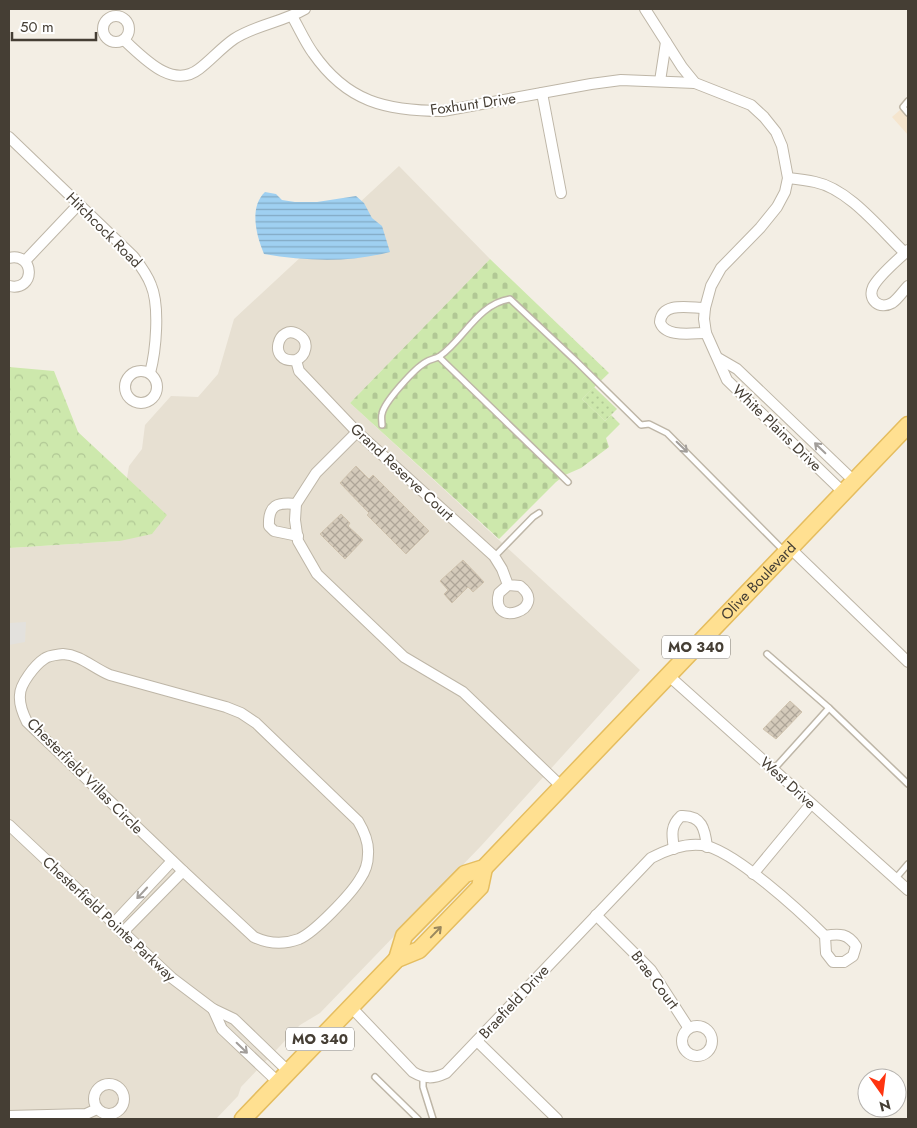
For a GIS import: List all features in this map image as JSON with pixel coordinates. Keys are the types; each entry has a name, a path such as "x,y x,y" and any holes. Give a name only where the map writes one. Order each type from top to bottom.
{"main road":[{"name":"Olive Boulevard","path":"244,1119 397,959 419,950 480,887 484,868 850,488 908,425"}],"street":[{"path":"124,40 166,73 179,76 192,74 235,38 292,16 304,9"},
{"name":"White Plains Drive","path":"645,9 682,67 695,82 750,105 764,117 776,132 782,146 788,178 785,192 777,207 760,228 721,268 711,286 705,308 706,333 727,380 850,488"},
{"name":"Foxhunt Drive","path":"292,16 312,52 338,82 354,95 374,103 400,109 443,111 621,80 695,82"},
{"path":"660,80 666,42"},
{"path":"542,93 561,193"},
{"name":"Hitchcock Road","path":"9,137 132,256 145,271 152,286 156,303 154,358 150,373"},
{"path":"788,178 816,182 839,192 906,252 876,283 872,295 877,304 887,305 894,301 908,286"},
{"path":"25,261 79,204"},
{"path":"9,258 16,257 25,261 29,270 27,280 19,286 9,286"},
{"path":"705,308 668,308 662,312 660,322 664,329 669,332 706,333"},
{"name":"White Plains Drive","path":"718,358 738,369 850,488"},
{"name":"Grand Reserve Court","path":"296,360 299,371 357,432 494,556 508,585"},
{"path":"357,432 316,473 296,504 295,520 298,541 317,574 404,657 463,692 562,787"},
{"path":"296,504 284,503 275,506 270,511 268,518 269,526 274,531 298,536"},
{"path":"788,551 908,662"},
{"name":"Chesterfield Villas Circle","path":"73,654 110,676 226,707 246,716 256,723 358,821 365,833 368,849 366,868 360,880 310,933 298,939 276,944 254,937 182,872 27,722 22,710 20,694 22,686 45,658 73,654"},
{"name":"West Drive","path":"669,676 908,890"},
{"path":"753,874 812,804"},
{"path":"674,849 672,831 674,822 681,816 690,816 700,822 705,832 707,847"},
{"name":"Chesterfield Pointe Parkway","path":"9,825 172,978 213,1009 234,1020 284,1078"},
{"name":"Braefield Drive","path":"423,1078 436,1077 446,1073 651,858 664,851 690,846 707,847 717,850 781,895 826,936"},
{"path":"113,924 172,861"},
{"path":"122,933 182,872"},
{"name":"Brae Court","path":"596,915 651,970 688,1027"},
{"path":"351,1007 413,1072 423,1078"},
{"name":"Chesterfield Pointe Parkway","path":"213,1009 222,1029 284,1078"},
{"path":"477,1041 557,1119"},
{"path":"9,1116 86,1114 97,1109"}],"lane":[{"path":"908,101 903,107 908,113"},
{"path":"382,425 382,413 390,398 426,362 439,357 483,312 494,304 510,299 641,425 649,424 667,433 788,551"},
{"path":"439,357 568,482"},
{"path":"494,556 539,513"},
{"path":"767,654 829,708 908,784"},
{"path":"773,770 829,708"},
{"path":"896,878 908,864"},
{"path":"376,1077 418,1119"},
{"path":"423,1078 423,1088 433,1119"}],"shaded area":[{"path":"908,103 908,135 892,117"},
{"path":"399,166 490,259 350,403 640,670 481,846 320,1013 300,1025 241,1087 238,1096 216,1119 9,1119 9,548 120,541 166,515 127,478 129,466 142,449 145,425 171,396 198,397 218,374 234,319"},
{"path":"26,622 25,642 9,645 9,623"}],"green space":[{"path":"490,259 609,373 582,399 605,421 611,415 620,424 606,438 609,447 581,468 565,475 556,482 499,539 350,403"},
{"path":"9,367 54,371 78,432 167,515 152,534 120,541 9,548"},
{"path":"594,387 617,409 605,421 582,399"}],"water":[{"path":"265,192 276,194 282,200 295,202 317,202 356,196 364,203 372,218 382,226 390,252 374,256 327,260 264,254 257,230 256,213 260,198"}],"building":[{"path":"356,466 369,479 373,475 429,531 406,554 367,515 369,513 340,483"},
{"path":"341,514 350,523 348,526 363,540 345,559 320,534"},
{"path":"463,560 484,582 473,592 468,587 452,603 444,594 448,590 440,581"},
{"path":"790,701 802,712 776,739 763,729"}]}
